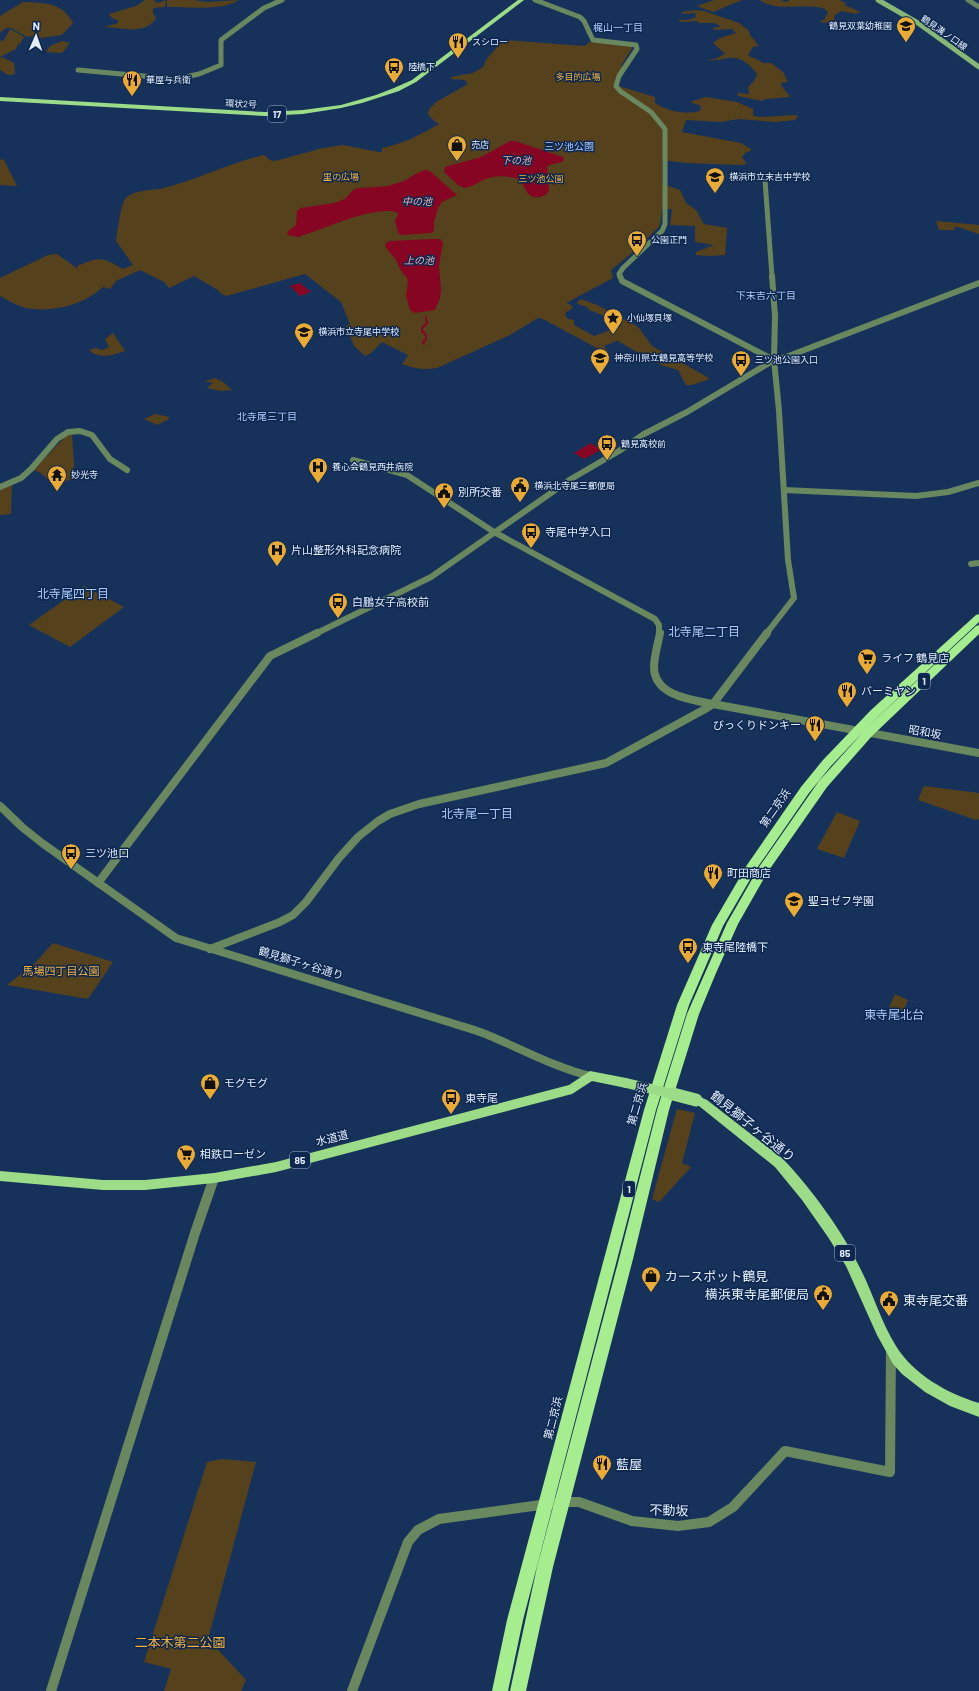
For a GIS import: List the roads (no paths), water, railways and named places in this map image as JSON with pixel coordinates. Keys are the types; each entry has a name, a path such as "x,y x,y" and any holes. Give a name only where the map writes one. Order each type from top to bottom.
{"highway":[{"name":"第二京浜","path":"500,1691 515,1620 650,1110 683,1004 718,925 751,868 804,790 979,617"},
{"name":"第二京浜","path":"518,1691 536,1606 626,1259 659,1124 676,1066 696,1007 710,973 733,923 763,870 807,805 838,766 862,732 913,692 979,628"}],"main road":[{"name":"環状2号","path":"0,95 247,111 291,111 333,106 377,94 411,78 514,0"},
{"name":"環状2号","path":"0,99 265,114 304,112 338,107 376,97 414,81 521,0"},
{"name":"鶴見溝ノ口線","path":"878,0 918,24 979,67"},
{"name":"鶴見獅子ヶ谷通り","path":"590,1076 626,1083 703,1103 773,1158 787,1171 843,1250 856,1272 897,1360 923,1382 961,1405 979,1410"},
{"name":"水道道","path":"0,1176 103,1185 145,1185 214,1178 276,1167 572,1089 590,1076"}],"street":[{"path":"78,70 176,79 199,74 220,65 222,60 221,40 264,8 282,0"},
{"path":"535,0 580,17 584,21 593,40 636,45 637,49 619,76 616,86 620,91 655,115 661,121 665,129 665,224 662,231 623,268 619,274 622,281 774,360"},
{"path":"968,0 979,7"},
{"path":"210,949 277,923 295,913 306,903 354,840 367,828 383,817 401,809 419,804 606,764 713,704 794,598 788,560 779,411 774,360 774,316 765,180"},
{"path":"98,883 270,656 431,577 571,479 619,451 644,434 687,412 774,360 786,358 979,283"},
{"path":"0,486 21,478 31,469 57,439 68,432 80,431 92,434 110,459 127,470"},
{"name":"昭和坂","path":"353,460 407,476 494,532 655,619 660,629 654,671 657,680 673,694 713,704 979,753"},
{"path":"784,490 916,496 948,492 979,483"},
{"path":"971,564 979,563"},
{"name":"鶴見獅子ヶ谷通り","path":"0,806 42,843 176,938 454,1024 490,1036 570,1071 590,1076"},
{"path":"51,1691 214,1178"},
{"name":"不動坂","path":"562,1502 579,1502 632,1521 678,1526 692,1525 709,1522 733,1507 785,1451 890,1472 891,1349"},
{"path":"352,1691 408,1542 418,1530 439,1519 562,1502"}],"water":[{"name":"下の池","path":"510,141 515,141 563,157 564,160 562,162 549,165 547,167 549,190 546,195 535,197 529,195 520,180 507,176 487,178 465,188 458,185 444,172 445,167 481,157"},
{"name":"中の池","path":"421,171 430,171 457,195 442,202 438,208 434,222 434,231 431,233 402,235 398,233 395,221 398,214 397,212 386,211 361,215 298,237 288,235 287,232 296,225 297,211 301,208 334,203 345,199 353,190 359,188 388,186 404,181"},
{"name":"上の池","path":"440,239 443,243 439,265 441,290 440,298 435,310 415,313 410,310 406,296 408,282 407,278 385,246 386,243 390,241"},
{"path":"300,283 311,292 300,296 290,286"},
{"path":"591,443 601,450 584,459 574,453"}],"waterway":[{"path":"424,344 423,342 426,339 426,335 422,331 422,328 427,323 426,317"}],"place":[{"name":"鶴見双葉幼稚園","path":"906,43"},
{"name":"スシロー","path":"458,59"},
{"name":"陸橋下","path":"394,84"},
{"name":"華屋与兵衛","path":"132,97"},
{"name":"売店","path":"457,162"},
{"name":"横浜市立末吉中学校","path":"715,194"},
{"name":"公園正門","path":"637,257"},
{"name":"小仙塚貝塚","path":"613,335"},
{"name":"横浜市立寺尾中学校","path":"304,349"},
{"name":"神奈川県立鶴見高等学校","path":"600,375"},
{"name":"三ツ池公園入口","path":"741,377"},
{"name":"鶴見高校前","path":"607,461"},
{"name":"養心会鶴見西井病院","path":"318,484"},
{"name":"妙光寺","path":"57,492"},
{"name":"横浜北寺尾三郵便局","path":"520,503"},
{"name":"別所交番","path":"444,509"},
{"name":"寺尾中学入口","path":"531,549"},
{"name":"片山整形外科記念病院","path":"277,567"},
{"name":"白鵬女子高校前","path":"338,619"},
{"name":"ライフ 鶴見店","path":"867,675"},
{"name":"バーミヤン","path":"847,708"},
{"name":"びっくりドンキー","path":"815,742"},
{"name":"三ツ池口","path":"71,870"},
{"name":"町田商店","path":"713,890"},
{"name":"聖ヨゼフ学園","path":"794,918"},
{"name":"東寺尾陸橋下","path":"688,964"},
{"name":"モグモグ","path":"210,1100"},
{"name":"東寺尾","path":"451,1115"},
{"name":"相鉄ローゼン","path":"186,1171"},
{"name":"カースポット鶴見","path":"651,1293"},
{"name":"横浜東寺尾郵便局","path":"823,1311"},
{"name":"東寺尾交番","path":"889,1317"},
{"name":"藍屋","path":"602,1481"}],"district":[{"name":"梶山一丁目","path":"618,27"},
{"name":"三ツ池公園","path":"569,146"},
{"name":"下末吉六丁目","path":"766,295"},
{"name":"北寺尾三丁目","path":"267,416"},
{"name":"北寺尾四丁目","path":"73,594"},
{"name":"北寺尾二丁目","path":"704,632"},
{"name":"北寺尾一丁目","path":"477,814"},
{"name":"東寺尾北台","path":"894,1015"}],"park label":[{"name":"多目的広場","path":"578,77"},
{"name":"里の広場","path":"341,177"},
{"name":"馬場四丁目公園","path":"61,971"},
{"name":"二本木第二公園","path":"180,1642"}]}
